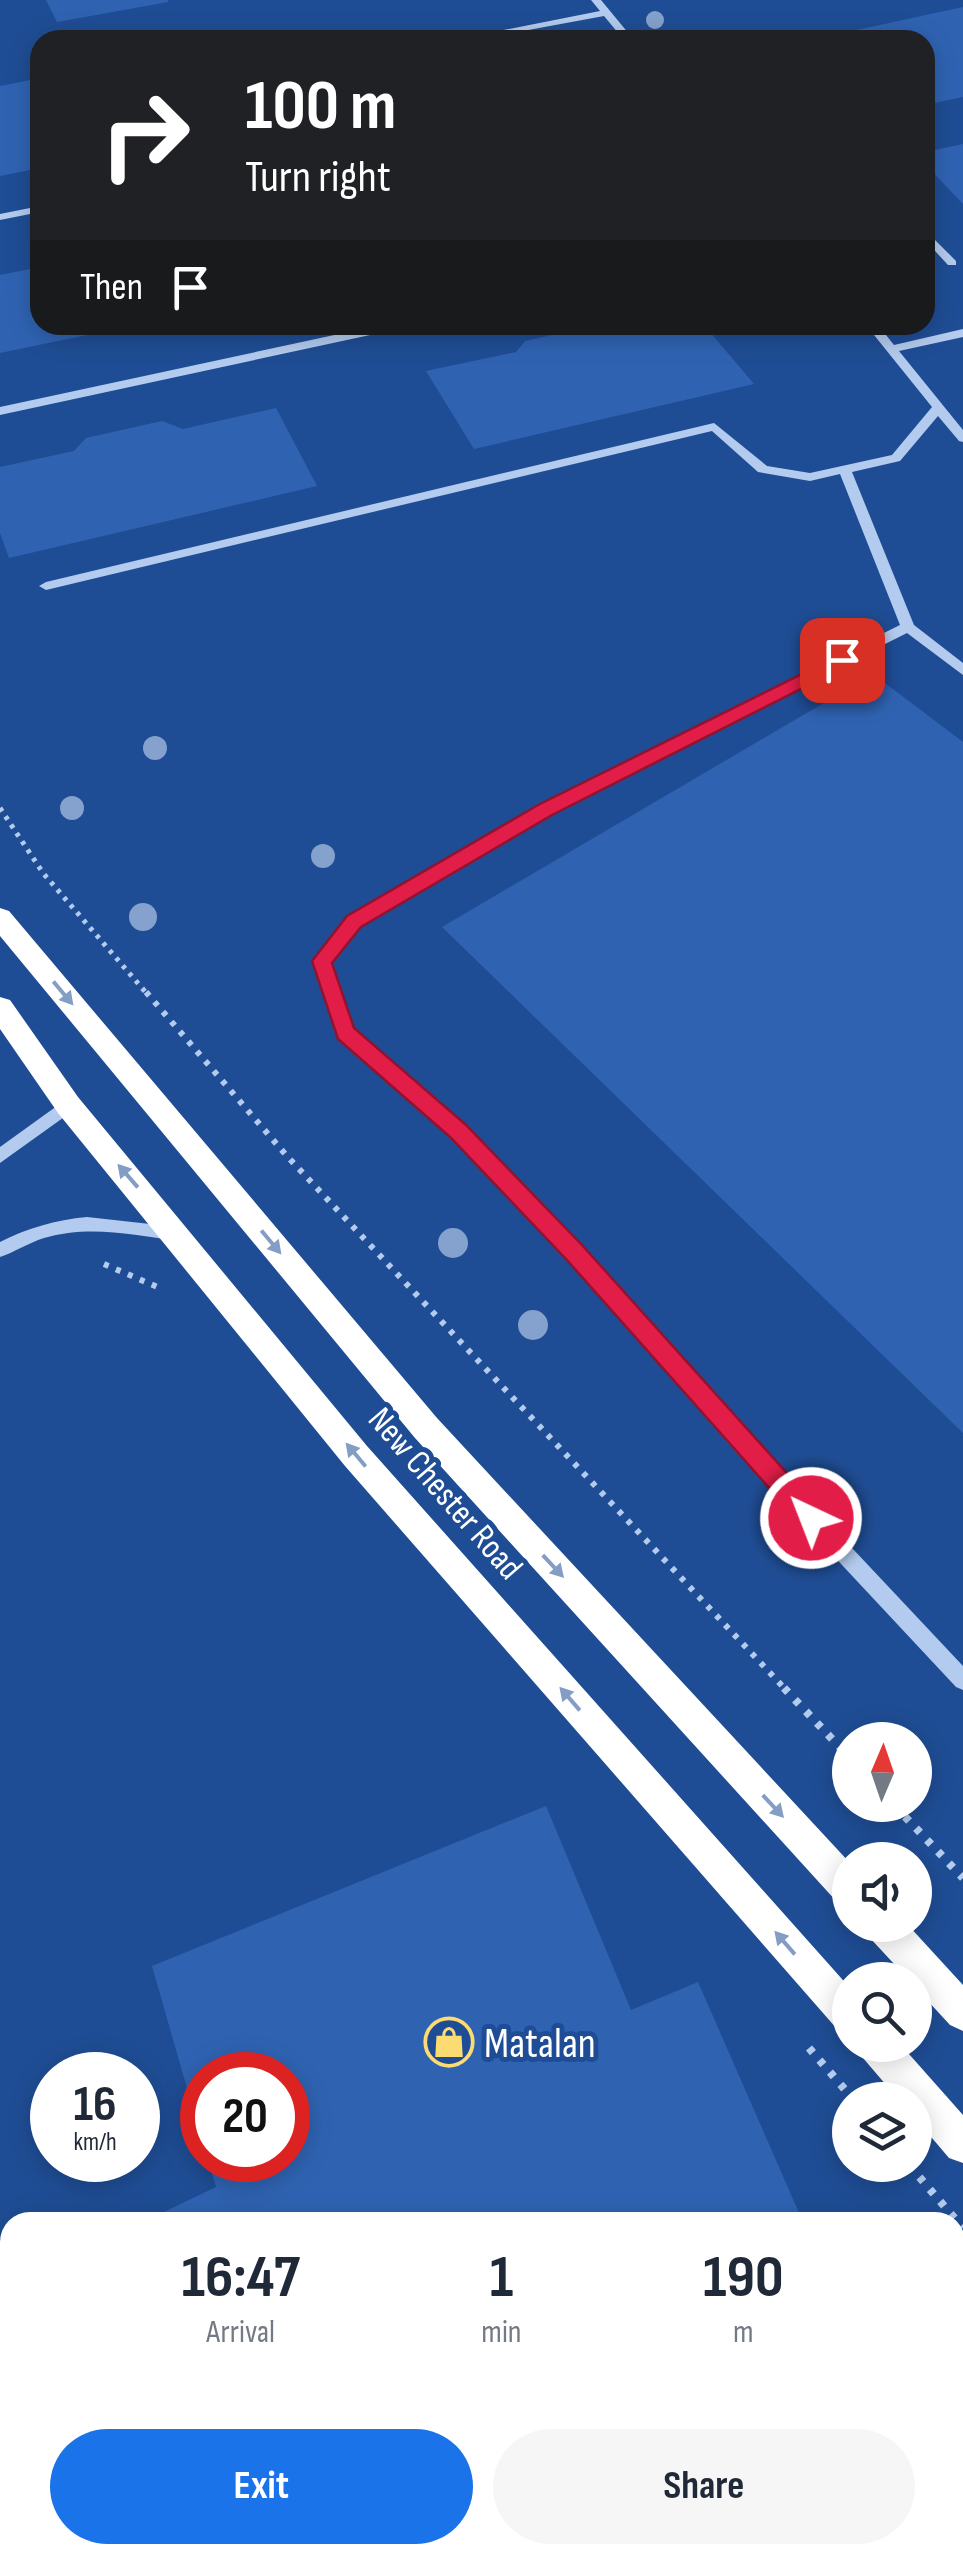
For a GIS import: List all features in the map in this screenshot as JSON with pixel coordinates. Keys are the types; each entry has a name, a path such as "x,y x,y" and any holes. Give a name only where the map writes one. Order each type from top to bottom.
{"highway":[{"name":"New Chester Road","path":"0,918 426,1428 832,1869"},
{"name":"New Chester Road","path":"0,1008 68,1106 178,1234 356,1456 832,1996"},
{"path":"899,1942 963,2012"},
{"path":"891,2062 963,2144"}],"street":[{"path":"596,0 620,30"},
{"path":"513,30 606,13"},
{"path":"0,217 30,211"},
{"path":"935,244 952,263"},
{"path":"892,350 963,333"},
{"path":"0,411 352,335"},
{"path":"880,335 963,438"},
{"path":"46,586 714,428 763,469 810,476 896,458 938,408"},
{"path":"844,469 908,628 963,670"},
{"path":"908,628 577,792 354,922 322,961 346,1033 434,1106 574,1252 736,1437 963,1680"},
{"path":"0,1156 68,1106"},
{"path":"0,1250 32,1232 89,1221 178,1234"}],"path":[{"path":"0,808 43,873 286,1155 832,1739"},
{"path":"910,1822 963,1878"},
{"path":"924,2182 949,2212"}],"building":[{"path":"46,0 168,0 168,2 57,22"},
{"path":"963,7 963,97 935,103 935,30 856,30"},
{"path":"30,80 30,170 0,176 0,86"},
{"path":"963,144 963,204 935,175 935,150"},
{"path":"30,269 30,335 87,335 0,353 0,275"},
{"path":"552,335 712,335 754,384 474,449 426,371 516,352 525,341"},
{"path":"276,408 317,486 9,558 0,533 0,467 74,451 86,438 162,421 183,429"},
{"path":"873,674 963,742 963,1433 442,927"},
{"name":"Matalan","path":"546,1806 631,2010 698,1982 799,2212 164,2212 216,2187 215,2182 310,2182 310,2052 180,2052 180,2064 152,1966"}],"place":[{"name":"Matalan","path":"449,2042"}],"route":[{"path":"811,1518 574,1252 458,1130 346,1033 322,961 354,922 545,810 842,660"}]}
